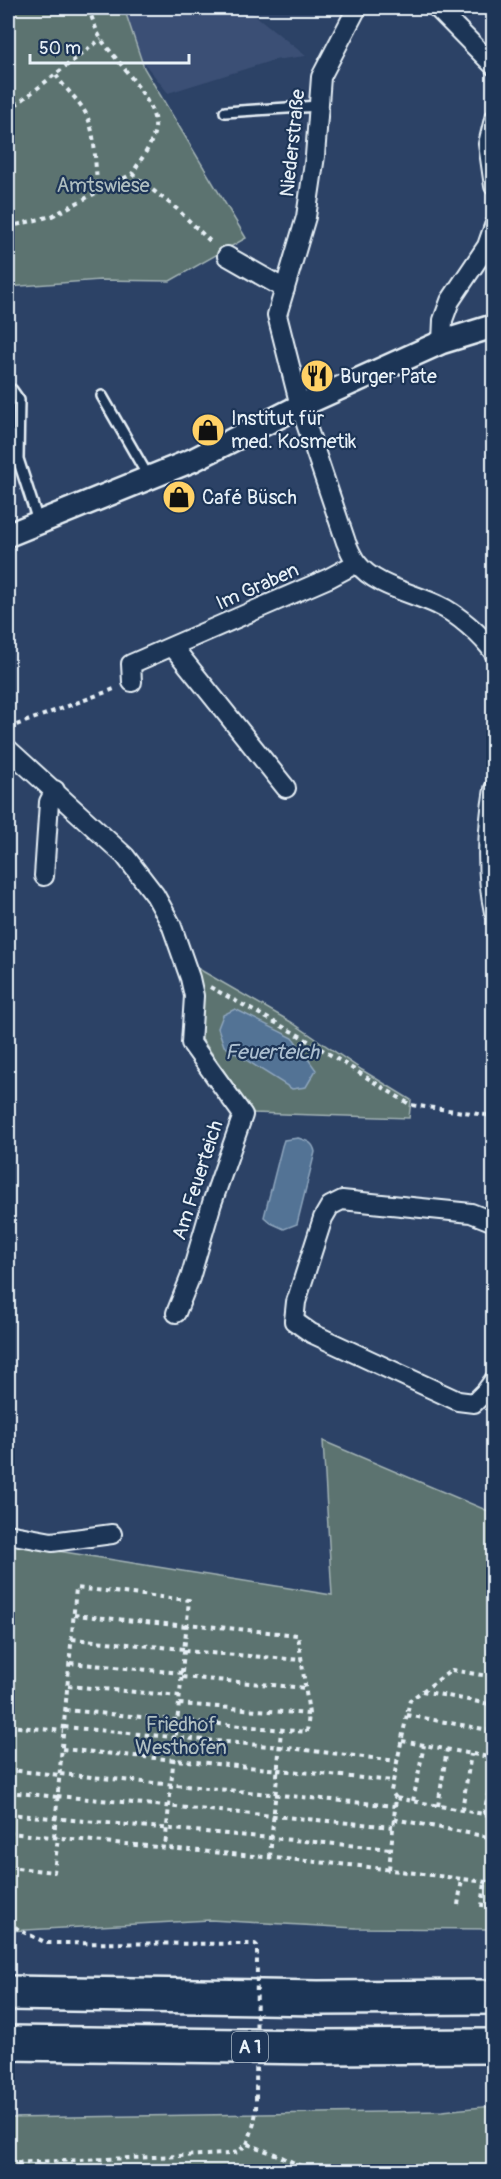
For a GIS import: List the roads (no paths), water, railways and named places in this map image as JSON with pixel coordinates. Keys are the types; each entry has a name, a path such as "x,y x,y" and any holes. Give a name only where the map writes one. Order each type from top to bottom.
{"highway":[{"path":"8,1993 283,1998 494,1997"},
{"name":"A 1","path":"8,2043 188,2047 494,2046"}],"street":[{"name":"Niederstraße","path":"357,8 321,77 315,156 306,217 277,315 300,406 346,542 357,563"},
{"path":"437,8 494,66"},
{"path":"494,119 488,144 494,186"},
{"path":"442,342 443,320 450,301 487,246 494,226"},
{"path":"227,256 285,289"},
{"path":"8,535 193,460 300,406 442,342 494,326"},
{"path":"357,563 370,575 441,606 475,631 493,650"},
{"name":"Im Graben","path":"132,682 131,664 329,578 357,563"},
{"path":"174,647 286,788"},
{"name":"Am Feuerteich","path":"8,749 125,856 155,895 171,924 190,978 194,996 191,1043 243,1115 212,1203 190,1278 176,1313"},
{"path":"494,789 487,850 494,912"},
{"path":"44,876 49,802 55,790"},
{"path":"494,1222 471,1213 342,1200 330,1206 323,1218 296,1302 294,1321 311,1333 458,1401 474,1402 494,1380"},
{"path":"8,1534 52,1542 112,1534"}],"lane":[{"path":"225,112 319,106"},
{"path":"8,390 12,390 19,399 18,459 39,524"},
{"path":"102,396 149,478"}],"water":[{"name":"Feuerteich","path":"235,1009 293,1038 316,1070 306,1087 292,1089 224,1046 218,1028 223,1015"},
{"path":"298,1138 311,1144 315,1152 297,1224 284,1229 264,1217 284,1140"}],"place":[{"name":"Burger Pate","path":"317,376"},
{"name":"Institut für med. Kosmetik","path":"208,430"},
{"name":"Café Büsch","path":"179,497"}],"park label":[{"name":"Amtswiese","path":"103,185"},
{"name":"Friedhof Westhofen","path":"181,1736"}]}
